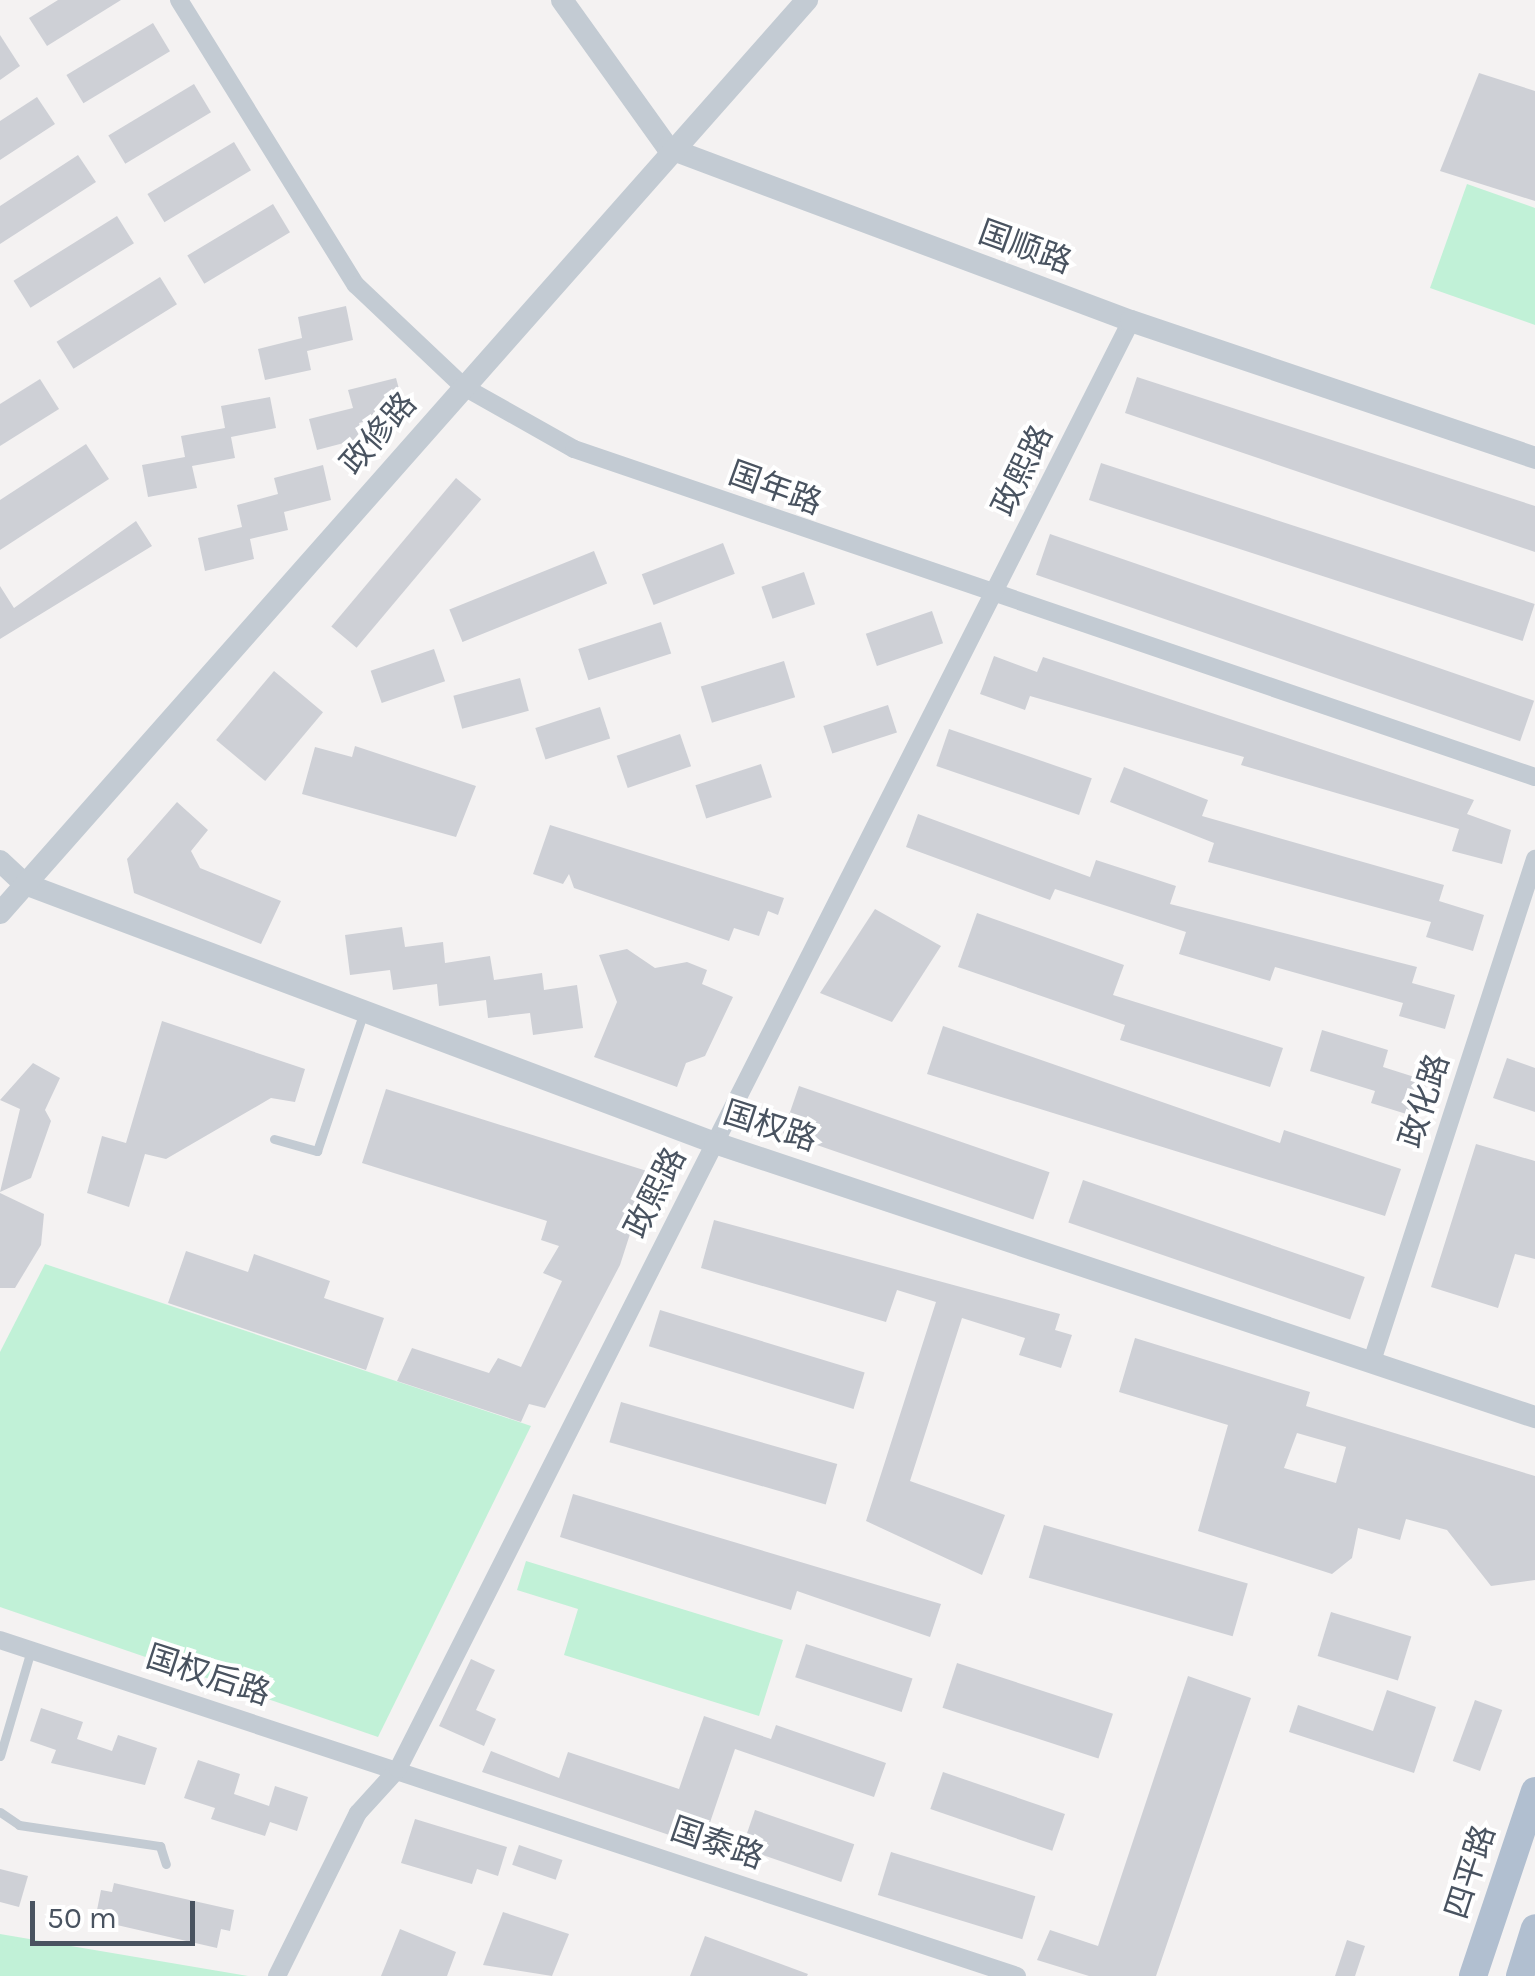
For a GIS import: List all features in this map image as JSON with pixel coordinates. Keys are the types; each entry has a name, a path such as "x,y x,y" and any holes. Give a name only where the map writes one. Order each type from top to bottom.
{"main road":[{"name":"四平路","path":"1473,1976 1535,1790"},
{"path":"1520,1976 1535,1928"}],"street":[{"name":"国年路","path":"179,0 356,285 464,387 574,449 994,599 1535,777"},
{"path":"562,0 668,148"},
{"name":"政修路","path":"0,913 464,387 668,148 807,0"},
{"name":"国顺路","path":"668,148 1130,321 1535,458"},
{"name":"政熙路","path":"277,1976 358,1814 398,1769 994,599 1130,321"},
{"name":"政化路","path":"1372,1360 1535,859"},
{"name":"国权路","path":"0,861 24,884 715,1144 1535,1417"},
{"name":"国权后路","path":"0,1640 398,1769"},
{"name":"国泰路","path":"398,1769 1017,1976"}],"lane":[{"path":"274,1139 317,1151 364,1011"},
{"path":"0,1756 31,1650"},
{"path":"0,1812 19,1825 160,1846 166,1864"}],"green space":[{"path":"1467,184 1535,208 1535,325 1430,288"},
{"path":"45,1264 531,1426 378,1737 0,1607 0,1352"},
{"path":"526,1561 783,1640 759,1716 564,1655 578,1609 517,1590"},
{"path":"0,1934 248,1976 0,1976"}],"building":[{"path":"58,0 121,0 47,46 29,18"},
{"path":"153,23 170,51 83,103 66,75"},
{"path":"0,35 20,66 0,80"},
{"path":"1479,73 1535,91 1535,201 1440,171"},
{"path":"194,84 211,112 125,164 108,136"},
{"path":"37,97 55,124 0,160 0,121"},
{"path":"234,142 251,170 164,222 147,194"},
{"path":"78,155 96,182 0,244 0,206"},
{"path":"273,204 290,232 204,284 187,256"},
{"path":"117,216 134,243 30,308 14,281"},
{"path":"160,277 177,304 73,369 57,342"},
{"path":"346,306 353,340 307,351 311,370 265,380 258,349 302,338 298,317"},
{"path":"1137,377 1535,506 1535,552 1125,413"},
{"path":"396,378 405,411 359,423 363,438 317,450 309,419 353,408 348,390"},
{"path":"40,379 59,409 0,446 0,404"},
{"path":"270,397 276,428 231,437 235,458 192,466 197,488 148,497 142,465 185,457 181,436 225,428 221,406"},
{"path":"86,444 109,479 0,550 0,500"},
{"path":"1101,463 1535,604 1523,641 1089,500"},
{"path":"323,465 331,500 284,512 288,530 250,539 254,559 205,571 198,538 242,527 237,505 278,494 274,478"},
{"path":"456,478 481,499 357,648 331,627"},
{"path":"136,521 152,546 0,639 0,586 14,608"},
{"path":"1050,534 1534,701 1520,741 1036,575"},
{"path":"723,543 735,574 654,605 642,574"},
{"path":"594,551 607,583 462,642 449,609"},
{"path":"804,572 815,604 773,619 761,587"},
{"path":"932,611 943,643 877,666 866,634"},
{"path":"661,622 671,653 588,680 578,649"},
{"path":"434,649 445,681 382,703 371,671"},
{"path":"994,656 1037,672 1043,657 1474,800 1467,814 1511,830 1502,864 1452,851 1459,829 1241,765 1244,757 1030,696 1025,710 980,694"},
{"path":"784,661 795,697 712,723 701,686"},
{"path":"274,671 323,712 265,781 216,740"},
{"path":"520,678 529,711 462,729 453,696"},
{"path":"888,705 897,733 832,754 823,726"},
{"path":"600,707 610,738 546,759 535,728"},
{"path":"949,729 1092,778 1079,815 936,766"},
{"path":"680,734 691,766 628,788 617,756"},
{"path":"355,746 476,786 456,837 302,794 315,747 352,757"},
{"path":"761,764 772,797 706,819 695,785"},
{"path":"1124,767 1208,800 1202,816 1444,885 1439,901 1484,915 1473,951 1426,937 1431,922 1208,862 1214,843 1110,802"},
{"path":"177,802 208,830 191,851 200,868 281,901 261,944 134,893 127,859"},
{"path":"918,814 1090,877 1096,860 1176,886 1170,904 1417,967 1412,983 1455,995 1445,1029 1399,1016 1403,1003 1275,967 1270,981 1179,954 1186,932 1055,889 1050,900 906,847"},
{"path":"550,825 784,898 778,915 768,911 759,936 734,928 729,941 574,888 569,874 563,884 533,874"},
{"path":"875,909 941,946 892,1022 820,993"},
{"path":"977,913 1124,965 1113,995 1283,1048 1270,1087 1120,1040 1125,1025 958,967"},
{"path":"402,927 405,947 443,942 445,963 490,956 494,980 542,973 544,990 577,985 583,1028 533,1035 530,1013 488,1018 486,1000 439,1006 437,984 393,990 390,970 350,975 345,935"},
{"path":"627,949 655,968 687,962 707,970 702,984 733,997 705,1056 686,1063 677,1087 594,1057 617,1002 599,955"},
{"path":"162,1021 305,1069 295,1102 271,1098 166,1159 145,1154 129,1207 87,1193 102,1136 126,1143"},
{"path":"943,1026 1280,1143 1284,1130 1401,1169 1385,1216 927,1074"},
{"path":"1322,1030 1388,1050 1383,1067 1427,1081 1416,1117 1371,1103 1375,1091 1310,1071"},
{"path":"1507,1058 1535,1068 1535,1112 1493,1098"},
{"path":"33,1063 60,1078 45,1110 51,1121 31,1178 0,1192 20,1109 0,1100"},
{"path":"799,1086 1050,1172 1033,1220 783,1133"},
{"path":"386,1089 650,1172 620,1265 545,1408 529,1404 521,1422 397,1381 412,1348 489,1373 498,1358 521,1367 562,1281 543,1273 559,1246 541,1240 547,1221 362,1163"},
{"path":"1476,1144 1535,1161 1535,1259 1515,1254 1498,1308 1431,1287"},
{"path":"1083,1180 1365,1277 1350,1320 1068,1223"},
{"path":"0,1193 44,1214 41,1245 15,1288 0,1288"},
{"path":"714,1220 1060,1314 1055,1330 1072,1335 1061,1368 1019,1355 1025,1338 962,1318 910,1481 1005,1515 982,1575 866,1521 936,1302 897,1290 886,1322 701,1268"},
{"path":"186,1251 248,1272 254,1254 330,1281 324,1298 384,1318 366,1370 168,1303"},
{"path":"660,1310 865,1373 854,1409 649,1346"},
{"path":"1135,1338 1310,1392 1306,1406 1535,1476 1535,1580 1491,1586 1447,1530 1406,1519 1400,1540 1358,1528 1352,1558 1332,1574 1198,1531 1228,1425 1119,1392","holes":["1297,1433 1346,1447 1336,1483 1284,1468"]},
{"path":"621,1402 837,1464 826,1504 609,1442"},
{"path":"573,1494 941,1604 930,1637 797,1591 791,1610 560,1537"},
{"path":"1044,1525 1248,1583 1233,1636 1029,1578"},
{"path":"1331,1612 1411,1637 1398,1681 1318,1656"},
{"path":"806,1644 913,1679 902,1712 795,1677"},
{"path":"471,1659 495,1670 476,1710 496,1719 484,1746 439,1726"},
{"path":"957,1663 1113,1714 1098,1758 942,1708"},
{"path":"1188,1676 1251,1698 1156,1976 1089,1976 1037,1960 1050,1930 1098,1946"},
{"path":"1387,1690 1436,1707 1414,1773 1289,1732 1298,1705 1373,1731"},
{"path":"1475,1700 1502,1710 1480,1771 1453,1761"},
{"path":"41,1708 83,1722 77,1739 112,1751 118,1735 157,1748 145,1785 51,1763 56,1750 30,1741"},
{"path":"704,1716 771,1739 776,1725 886,1763 874,1797 735,1749 702,1846 482,1772 491,1751 559,1778 568,1752 679,1789"},
{"path":"198,1760 240,1774 234,1794 269,1806 275,1786 308,1797 297,1831 270,1822 265,1836 211,1819 215,1808 184,1798"},
{"path":"943,1772 1065,1814 1052,1851 930,1809"},
{"path":"755,1810 854,1844 841,1882 742,1848"},
{"path":"415,1819 507,1847 498,1876 477,1869 472,1884 401,1863"},
{"path":"519,1845 562,1860 556,1880 512,1865"},
{"path":"891,1852 1035,1896 1022,1939 878,1895"},
{"path":"0,1869 28,1876 19,1907 0,1902"},
{"path":"114,1883 234,1910 230,1931 221,1929 217,1948 95,1920 101,1890 112,1892"},
{"path":"503,1912 569,1934 552,1976 483,1965"},
{"path":"400,1929 456,1952 447,1976 381,1976"},
{"path":"705,1936 808,1974 690,1976"},
{"path":"1347,1940 1365,1946 1355,1976 1335,1976"}]}
